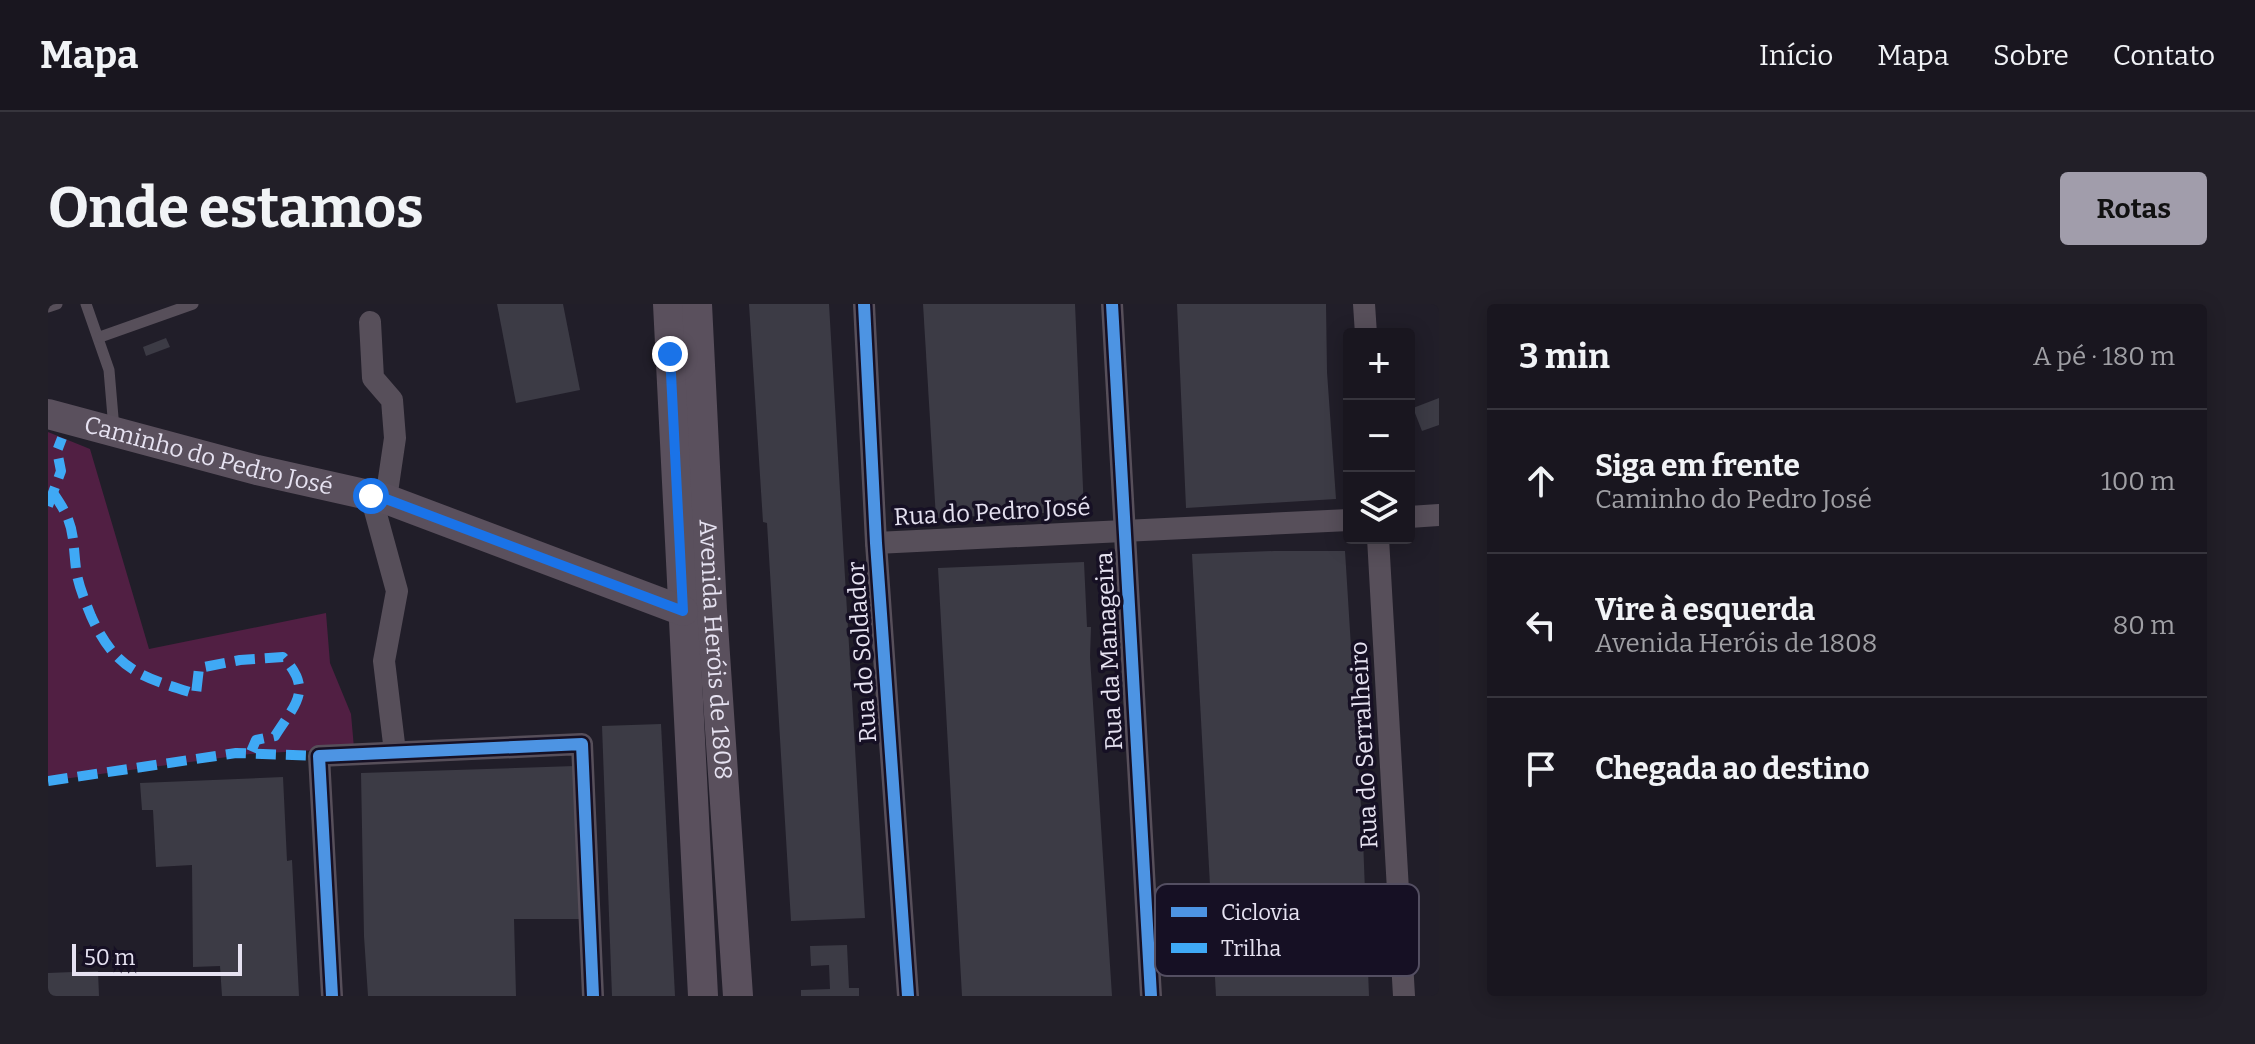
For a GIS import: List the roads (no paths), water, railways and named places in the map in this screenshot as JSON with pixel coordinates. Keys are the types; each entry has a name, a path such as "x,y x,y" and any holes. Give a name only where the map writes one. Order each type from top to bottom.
{"main road":[{"name":"Avenida Heróis de 1808","path":"668,304 703,996"},
{"name":"Avenida Heróis de 1808","path":"697,304 712,610 738,996"},
{"name":"Caminho do Pedro José","path":"48,414 230,463 378,498 683,611"}],"street":[{"name":"Rua do Soldador","path":"864,304 876,543 908,996"},
{"name":"Rua da Manageira","path":"1112,304 1151,996"},
{"path":"1364,304 1366,328"},
{"path":"370,322 373,378 392,400 395,438 378,498 397,591 384,661 395,752"},
{"path":"1415,517 1439,515"},
{"name":"Rua do Pedro José","path":"876,543 1343,520"},
{"name":"Rua do Serralheiro","path":"1378,544 1398,884"},
{"path":"332,996 319,756 582,744 593,996"},
{"name":"Rua do Serralheiro","path":"1403,976 1404,996"}],"lane":[{"path":"48,307 57,304"},
{"path":"86,304 100,337 111,382 114,430"},
{"path":"100,337 193,304"}]}
